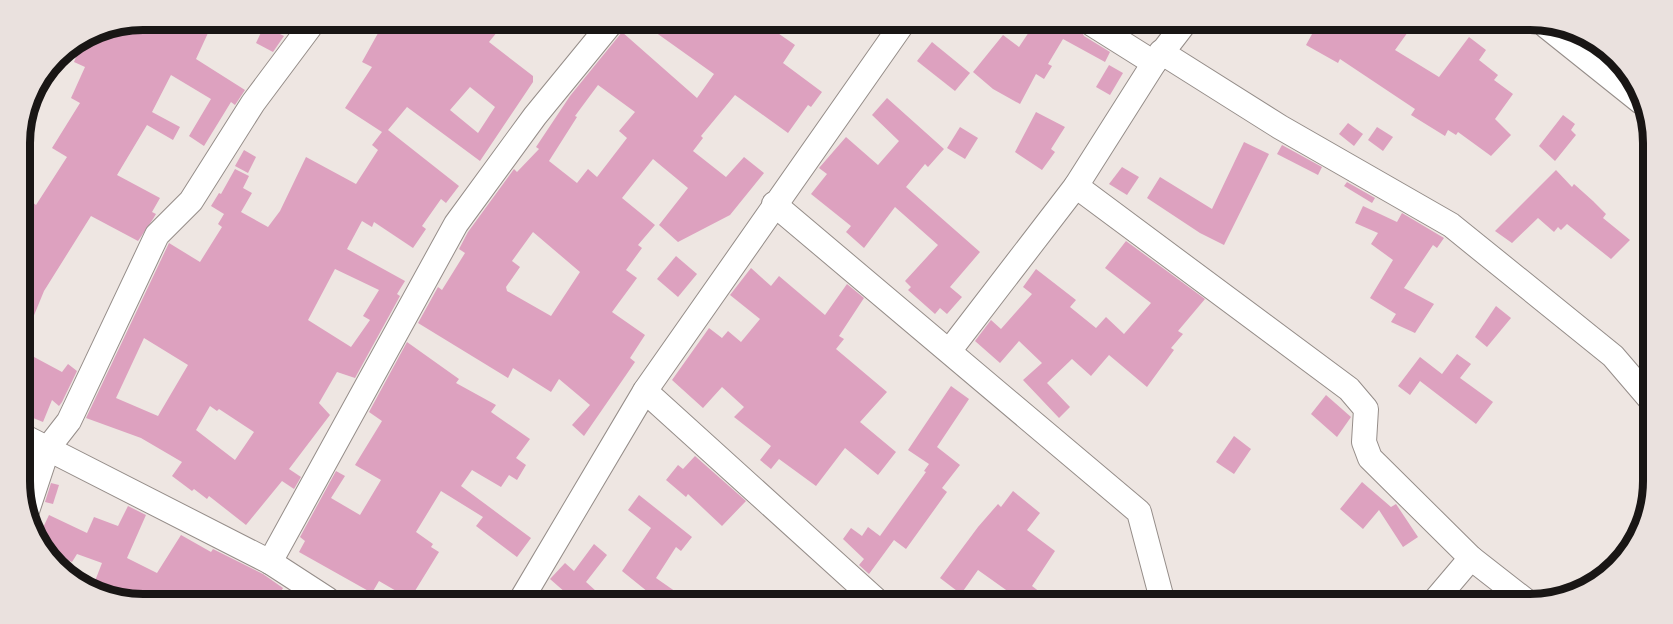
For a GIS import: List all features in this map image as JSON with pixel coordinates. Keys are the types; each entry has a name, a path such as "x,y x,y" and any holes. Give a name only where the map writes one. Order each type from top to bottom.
{"street":[{"path":"31,498 48,448 69,421 157,235 191,201 253,103 308,30"},
{"path":"270,562 456,224 535,116 605,30"},
{"path":"525,594 645,391 898,30"},
{"path":"1103,30 1451,225 1613,356 1643,391"},
{"path":"950,350 1076,186 1157,58 1179,30"},
{"path":"1554,33 1632,95"},
{"path":"1076,186 1348,388 1366,409 1364,442 1370,458 1471,558 1517,594"},
{"path":"774,204 950,350 1139,512 1161,594"},
{"path":"645,391 869,594"},
{"path":"30,439 270,562 319,594"},
{"path":"1440,594 1471,558"}],"building":[{"path":"209,30 196,59 245,90 235,105 231,102 204,146 189,136 211,99 171,75 152,112 180,127 173,140 147,125 117,175 160,198 152,212 156,214 138,241 91,216 44,291 30,325 30,205 32,202 36,205 67,157 52,148 80,103 71,98 85,67 74,62 79,50 86,45 121,32"},
{"path":"262,30 272,30 284,36 273,52 256,43"},
{"path":"380,30 499,30 489,42 533,76 533,82 480,161 407,107 388,130 459,186 446,203 441,199 422,226 426,229 413,248 374,222 372,227 362,221 347,249 405,281 397,294 400,296 355,378 337,372 319,403 330,415 289,469 301,477 294,489 282,481 246,525 209,496 207,499 194,489 192,491 172,476 182,462 141,438 86,418 169,243 200,262 222,227 218,224 224,214 211,206 219,193 221,194 235,169 249,176 243,188 252,193 241,212 268,227 280,211 306,157 356,184 378,150 372,145 382,132 345,108 372,67 362,62","holes":["470,87 495,107 478,133 450,110","335,269 379,290 363,316 370,320 351,347 308,320","144,338 188,365 158,416 116,398","210,406 217,411 219,409 254,432 235,460 196,430"]},
{"path":"652,30 773,30 795,45 783,63 822,92 811,107 808,105 788,133 735,95 701,136 703,138 693,151 726,177 744,157 764,173 730,215 678,242 659,225 688,188 653,159 622,198 655,225 638,245 642,248 626,270 637,278 612,312 645,335 630,358 635,362 584,436 572,425 590,405 559,379 551,392 513,368 508,378 418,323 438,287 442,290 465,253 459,249 468,232 514,169 517,172 539,149 536,147 570,96 622,32 697,98 714,74","holes":["598,85 635,112 619,131 627,138 597,177 588,169 577,183 549,161 577,117 575,116","533,232 580,272 551,316 507,291 506,287 520,267 512,261"]},
{"path":"1030,30 1081,30 1084,36 1110,52 1105,62 1063,39 1048,64 1052,66 1044,79 1036,74 1020,104 993,89 973,72 1003,35 1019,47"},
{"path":"1314,30 1409,30 1395,50 1439,77 1469,37 1486,50 1479,60 1498,75 1494,80 1513,94 1495,119 1511,135 1491,156 1458,132 1456,135 1448,130 1445,136 1411,115 1415,109 1340,59 1338,63 1306,45"},
{"path":"932,42 970,73 955,91 917,61"},
{"path":"1109,65 1123,73 1110,95 1096,87"},
{"path":"887,98 944,149 928,167 925,164 906,187 980,252 950,287 962,297 947,314 940,308 935,314 908,290 911,287 905,281 938,245 895,207 864,248 846,232 851,226 811,194 827,174 819,168 846,137 878,165 899,141 872,115"},
{"path":"1036,112 1065,127 1051,149 1055,152 1042,170 1015,152"},
{"path":"1563,115 1575,124 1571,130 1576,135 1555,161 1539,146"},
{"path":"1348,123 1363,134 1354,146 1339,134"},
{"path":"960,127 978,138 965,159 947,148"},
{"path":"1377,127 1393,137 1383,151 1368,140"},
{"path":"1244,142 1269,154 1224,245 1200,233 1147,198 1160,177 1212,209"},
{"path":"1282,145 1322,167 1318,175 1277,154"},
{"path":"244,150 256,157 248,173 235,166"},
{"path":"1122,167 1139,177 1127,195 1109,184"},
{"path":"1556,170 1572,187 1574,184 1593,201 1606,214 1603,218 1630,240 1611,259 1567,224 1561,230 1558,227 1554,232 1538,218 1512,243 1495,231"},
{"path":"1347,182 1375,198 1372,203 1344,186"},
{"path":"1363,206 1397,222 1402,213 1444,238 1437,248 1433,245 1404,288 1434,304 1415,333 1391,322 1396,314 1370,298 1393,260 1371,244 1378,233 1355,223"},
{"path":"1126,241 1205,299 1178,331 1183,334 1171,348 1174,350 1147,387 1109,355 1091,376 1072,359 1047,383 1070,407 1059,418 1023,380 1042,363 1019,341 1000,363 975,341 991,320 1001,329 1032,294 1023,287 1036,269 1076,300 1070,307 1096,328 1106,317 1124,334 1151,303 1105,268"},
{"path":"676,256 697,274 678,297 657,279"},
{"path":"751,268 771,286 779,276 825,315 847,284 864,298 839,336 844,339 836,349 887,392 860,422 896,452 878,475 845,448 816,486 779,459 771,469 760,460 771,446 734,417 744,407 722,387 703,408 672,380 709,328 722,338 728,331 741,342 760,319 730,295"},
{"path":"1496,306 1511,318 1487,347 1475,337"},
{"path":"407,342 459,379 456,383 496,405 491,412 530,439 516,458 526,465 517,480 509,475 501,487 472,470 461,486 531,538 517,557 476,526 483,517 441,491 416,532 433,544 431,547 439,552 413,594 401,594 379,581 372,593 299,552 305,541 300,537 336,471 345,476 331,498 360,515 381,480 355,465 382,421 369,412"},
{"path":"1457,354 1471,364 1460,378 1493,402 1476,424 1420,381 1410,395 1398,386 1420,357 1442,374"},
{"path":"30,355 62,372 68,364 77,371 59,406 52,400 43,422 30,417"},
{"path":"951,386 969,399 937,447 960,465 942,488 947,492 906,549 894,540 869,574 859,565 864,559 843,539 851,528 862,536 868,527 880,536 926,472 924,471 929,464 908,450"},
{"path":"1326,395 1351,417 1337,437 1311,414"},
{"path":"1234,436 1251,449 1234,474 1216,462"},
{"path":"695,456 746,501 722,526 688,494 686,497 666,480 678,465 683,469"},
{"path":"1362,482 1391,507 1396,504 1418,537 1403,547 1379,510 1363,529 1340,509"},
{"path":"51,483 59,485 53,504 45,502"},
{"path":"1013,491 1040,513 1027,530 1055,551 1032,586 1042,594 1012,594 978,570 961,594 940,578 978,527 998,504 1001,507"},
{"path":"639,495 692,537 681,551 676,547 656,578 679,594 646,594 648,592 622,571 651,528 628,510"},
{"path":"128,506 146,515 127,558 157,573 181,535 211,552 213,549 263,574 283,588 280,594 143,594 119,591 95,581 102,563 77,554 72,562 57,555 42,530 49,515 87,533 94,517 118,526"},
{"path":"594,544 607,555 586,582 599,594 567,594 550,579 565,563 574,571"}]}
